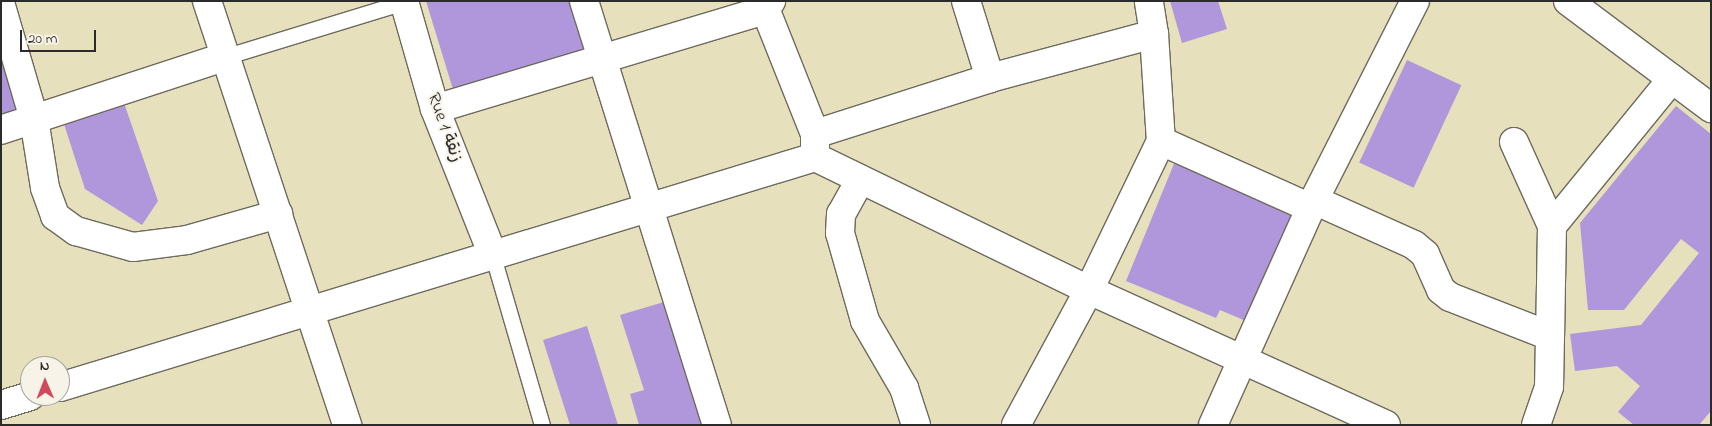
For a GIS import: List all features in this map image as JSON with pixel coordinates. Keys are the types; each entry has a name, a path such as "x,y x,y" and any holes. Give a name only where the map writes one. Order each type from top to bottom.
{"street":[{"path":"207,1 224,57 312,312 347,425"},
{"path":"584,1 650,206 717,425"},
{"path":"966,1 990,78"},
{"path":"1016,425 1089,290 1161,141 1154,34 1149,1"},
{"path":"1568,1 1711,108"},
{"name":"Rue 1 زنقة","path":"404,2 435,109 492,252"},
{"path":"435,109 766,4 815,146 858,182 1089,290 1242,357 1386,425"},
{"path":"1212,425 1312,204 1406,5"},
{"path":"1,6 34,119 51,206 55,216 76,231 133,247 156,246 278,214"},
{"path":"70,384 312,312 492,252 650,206 815,146 990,78 1154,34"},
{"path":"1,130 224,57"},
{"path":"1552,226 1672,79"},
{"path":"1161,141 1414,245 1425,254 1441,290 1450,297 1550,336"},
{"path":"1514,142 1552,226 1549,387 1536,425"},
{"path":"858,182 841,214 840,233 865,321 904,388 916,425"},
{"path":"1,405 20,399"}],"lane":[{"path":"224,57 404,2"},
{"path":"492,252 542,425"}],"building":[{"path":"426,1 581,1 595,44 565,63 455,96"},
{"path":"1170,1 1218,1 1227,29 1182,43"},
{"path":"1,20 29,106 1,115"},
{"path":"1407,60 1461,85 1414,188 1359,162"},
{"path":"124,103 158,201 142,225 85,189 64,124"},
{"path":"1676,106 1711,134 1711,411 1699,425 1634,425 1618,412 1640,386 1617,366 1575,371 1570,334 1641,325 1699,253 1681,239 1624,310 1588,310 1580,223"},
{"path":"1178,154 1302,205 1253,324 1220,310 1216,318 1126,281"},
{"path":"664,302 703,425 639,425 630,394 644,390 620,315"},
{"path":"587,326 618,425 570,425 543,340"}]}
